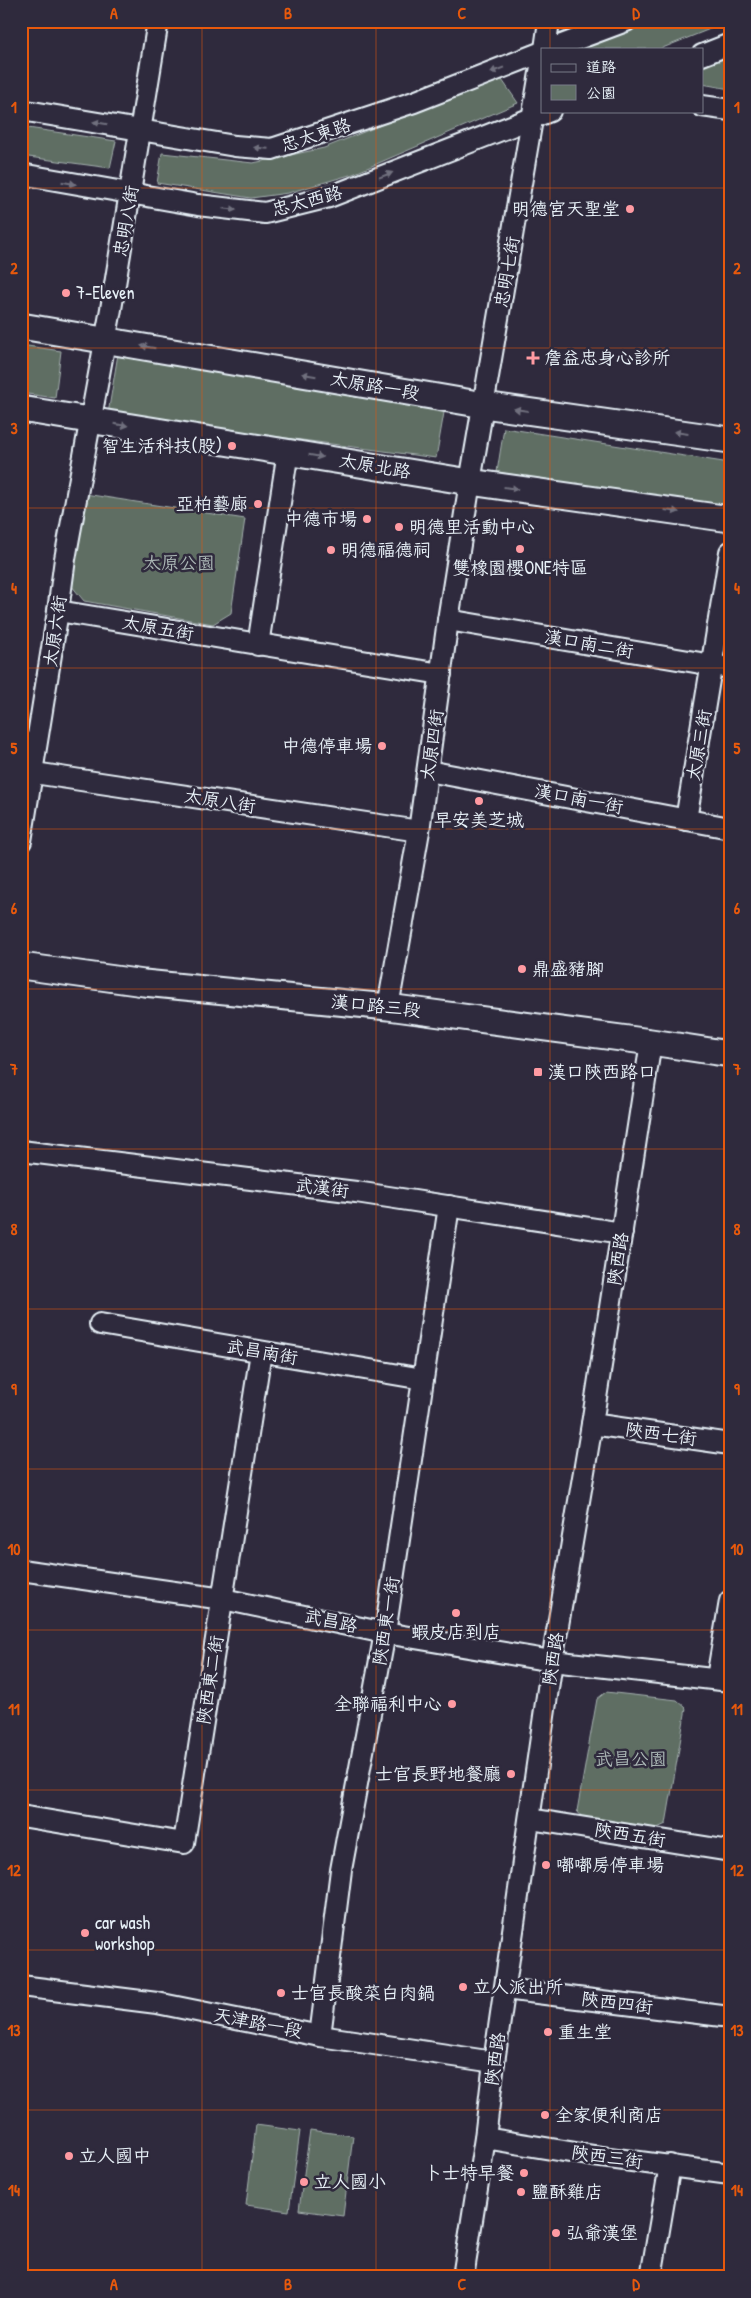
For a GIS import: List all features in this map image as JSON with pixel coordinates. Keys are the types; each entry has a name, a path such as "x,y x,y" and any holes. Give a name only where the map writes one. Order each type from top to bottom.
{"street":[{"name":"忠明八街","path":"90,420 131,194 158,21"},
{"path":"545,48 549,21"},
{"path":"554,48 626,21"},
{"path":"704,54 730,44"},
{"name":"忠太東路","path":"21,110 235,146 272,149 414,102 541,52"},
{"name":"忠明七街","path":"470,482 541,66"},
{"path":"704,106 730,110"},
{"name":"忠太西路","path":"21,174 198,205 265,213 329,197 547,112"},
{"name":"太原路一段","path":"21,326 484,405 730,440"},
{"name":"太原北路","path":"21,409 470,482 730,519"},
{"name":"太原六街","path":"21,842 27,772 58,611 64,559 90,420"},
{"path":"258,645 288,451"},
{"name":"太原四街","path":"388,1006 419,831 448,620 470,482"},
{"name":"太原三街","path":"686,820 721,666 730,552"},
{"name":"太原五街","path":"58,611 441,674"},
{"name":"漢口南二街","path":"448,620 721,666"},
{"name":"漢口南一街","path":"428,771 730,828"},
{"name":"太原八街","path":"27,772 419,831"},
{"name":"漢口路三段","path":"21,966 144,983 388,1006 730,1054"},
{"name":"陝西路","path":"463,2277 485,2138 494,2062 552,1660 592,1424 650,1042"},
{"name":"武漢街","path":"21,1151 356,1192 622,1233"},
{"name":"陜西東一街","path":"320,2036 341,1870 384,1633 450,1206"},
{"name":"武昌南街","path":"100,1324 423,1379"},
{"name":"陜西東二街","path":"21,1816 184,1844 261,1352"},
{"name":"陜西七街","path":"592,1424 730,1444"},
{"name":"武昌路","path":"21,1570 223,1599 384,1633 552,1660 723,1680"},
{"path":"723,1680 730,1601"},
{"name":"陝西五街","path":"530,1819 730,1851"},
{"name":"天津路一段","path":"21,1986 157,2003 320,2036 494,2062"},
{"name":"陝西四街","path":"505,1989 730,2018"},
{"name":"陝西三街","path":"485,2138 594,2156 730,2174"},
{"path":"651,2277 670,2165"}],"green space":[{"path":"646,21 730,21 662,48 584,48"},
{"path":"730,56 730,89 704,84 704,64"},
{"path":"500,77 518,103 353,174 288,193 251,198 157,183 162,153 253,163 324,148"},
{"path":"21,127 116,141 110,168 21,156"},
{"path":"21,345 61,351 55,398 21,393"},
{"path":"118,354 445,407 436,458 108,414"},
{"path":"504,428 730,463 730,509 497,472"},
{"name":"太原公園","path":"85,494 245,519 231,613 213,624 84,601 71,585"},
{"name":"武昌公園","path":"606,1692 677,1700 686,1708 666,1824 655,1829 583,1818 577,1811 597,1699"},
{"path":"256,2125 300,2131 289,2211 246,2205"},
{"path":"310,2130 353,2136 343,2216 299,2210"}],"place":[{"name":"明德宮天聖堂","path":"630,209"},
{"name":"7-Eleven","path":"66,293"},
{"name":"詹益忠身心診所","path":"533,358"},
{"name":"智生活科技(股)","path":"232,446"},
{"name":"亞柏藝廊","path":"258,504"},
{"name":"中德市場","path":"367,519"},
{"name":"明德里活動中心","path":"399,527"},
{"name":"雙橡園櫻ONE特區","path":"520,549"},
{"name":"明德福德祠","path":"331,550"},
{"name":"中德停車場","path":"382,746"},
{"name":"早安美芝城","path":"479,801"},
{"name":"鼎盛豬腳","path":"522,969"},
{"name":"漢口陝西路口","path":"538,1072"},
{"name":"蝦皮店到店","path":"456,1613"},
{"name":"全聯福利中心","path":"452,1704"},
{"name":"士官長野地餐廳","path":"511,1774"},
{"name":"嘟嘟房停車場","path":"546,1865"},
{"name":"car wash workshop","path":"85,1933"},
{"name":"立人派出所","path":"463,1987"},
{"name":"士官長酸菜白肉鍋","path":"281,1993"},
{"name":"重生堂","path":"548,2032"},
{"name":"全家便利商店","path":"545,2115"},
{"name":"立人國中","path":"69,2156"},
{"name":"卜士特早餐","path":"524,2173"},
{"name":"立人國小","path":"304,2182"},
{"name":"鹽酥雞店","path":"521,2192"},
{"name":"弘爺漢堡","path":"556,2233"}]}
